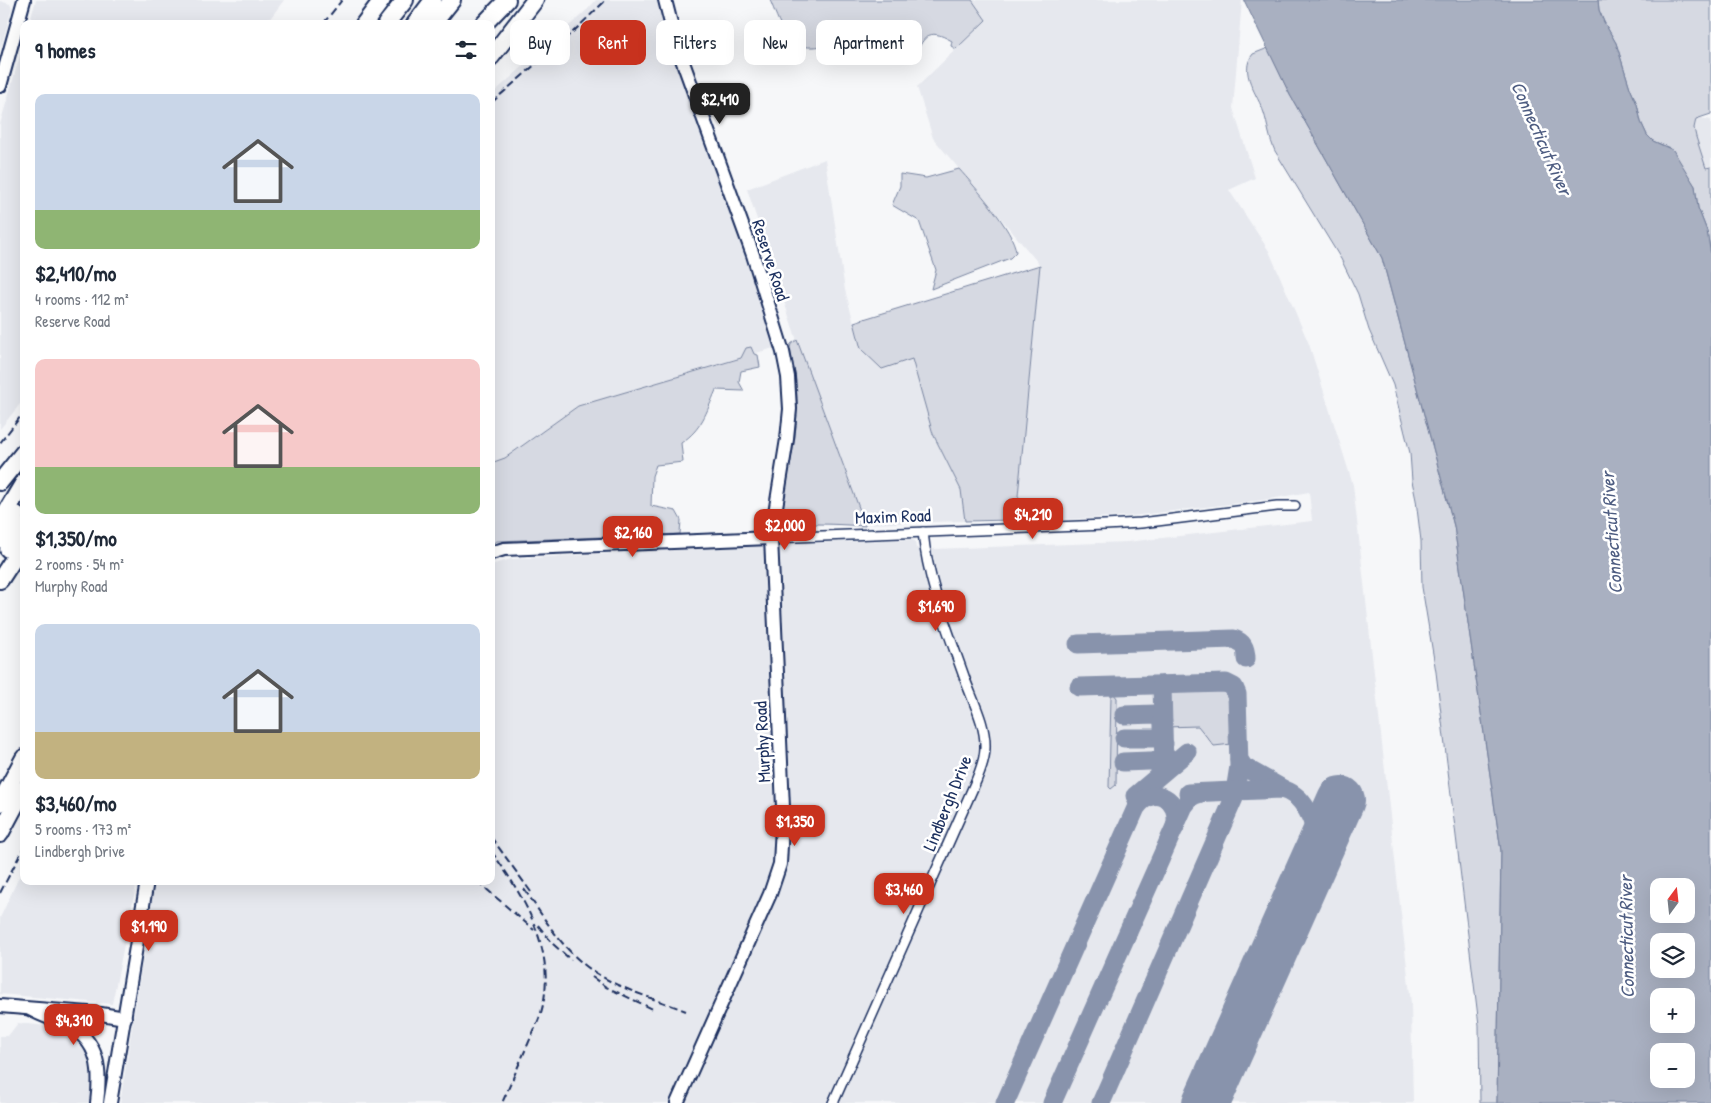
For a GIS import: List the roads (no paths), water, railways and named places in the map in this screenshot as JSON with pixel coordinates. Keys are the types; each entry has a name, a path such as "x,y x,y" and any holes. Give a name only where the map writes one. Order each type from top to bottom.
{"highway":[{"path":"367,20 382,0"},
{"path":"389,20 405,0"},
{"path":"397,20 412,0"},
{"path":"418,20 433,0"},
{"path":"436,20 452,0"},
{"path":"488,20 507,0"},
{"path":"495,52 534,0"},
{"path":"0,482 20,457"},
{"path":"0,522 20,489"},
{"path":"0,539 20,508"},
{"path":"0,562 20,532"},
{"path":"0,580 20,549"},
{"path":"0,803 20,766"},
{"path":"0,834 20,796"}],"street":[{"path":"0,86 24,0"},
{"name":"Reserve Road","path":"664,0 676,42 753,255 783,352 788,377 790,409 788,439 770,538"},
{"name":"Maxim Road","path":"495,552 532,548 1121,524 1277,506 1295,506"},
{"name":"Lindbergh Drive","path":"833,1103 976,781 986,749 982,726 932,583 923,532"},
{"name":"Murphy Road","path":"677,1103 770,894 780,864 783,807 770,538"},
{"path":"110,1103 146,885"},
{"path":"0,1006 101,1014 125,1018"},
{"path":"30,1009 73,1028 89,1044 98,1066 97,1103"}],"water":[{"name":"Connecticut River","path":"1244,0 1598,0 1599,10 1616,43 1637,104 1641,122 1647,135 1653,141 1673,150 1695,186 1698,208 1707,231 1711,255 1711,1103 1497,1103 1501,851 1454,526 1382,258 1290,95"}],"railway":[{"path":"326,20 342,0"},
{"path":"495,100 575,30 606,0"},
{"path":"0,443 20,417"},
{"path":"495,842 531,892"},
{"path":"0,893 20,855"},
{"path":"495,857 526,905 541,945 545,966 545,987 541,1013 502,1103"},
{"path":"482,885 534,930"},
{"path":"524,889 564,945 591,970 617,985 686,1011"},
{"path":"538,925 553,944 571,960"},
{"path":"592,977 606,987 653,1009"}]}
